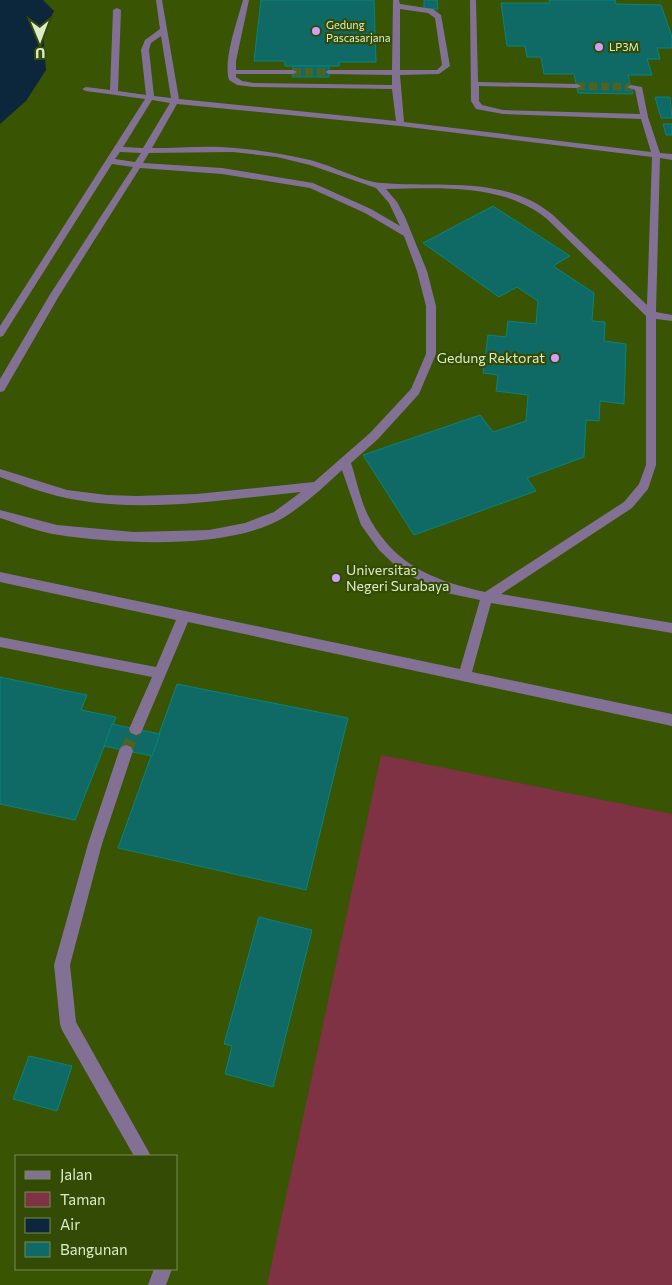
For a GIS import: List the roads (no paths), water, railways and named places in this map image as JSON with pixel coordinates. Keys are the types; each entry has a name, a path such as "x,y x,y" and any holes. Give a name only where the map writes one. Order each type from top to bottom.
{"lane":[{"path":"0,388 54,296 138,165 175,101 159,0"},
{"path":"246,0 231,72 232,78 240,83 254,85 396,87"},
{"path":"473,0 475,101 479,107 488,110 644,117"},
{"path":"329,72 396,74 439,72 446,66 438,17 430,11 396,3 396,74 396,87 400,124"},
{"path":"114,92 117,10"},
{"path":"0,334 150,98 145,50 148,42 164,30"},
{"path":"231,72 293,72"},
{"path":"476,84 577,86"},
{"path":"465,675 487,597 628,505 644,486 651,465 651,316 656,155 644,117 639,89 631,87"},
{"path":"86,89 175,101 400,124 672,157"},
{"path":"118,148 145,152 232,150 277,155 312,163 379,186 467,189 504,194 532,204 550,217 651,316 672,318"},
{"path":"110,161 157,168 229,172 313,186 368,211 407,234"},
{"path":"0,514 57,530 134,537 209,535 246,528 278,515 317,486 374,436 415,391 431,354 431,306 422,271 393,202 379,186"},
{"path":"344,462 365,522 382,547 406,568 446,588 487,597 672,628"},
{"path":"0,473 75,495 97,498 164,500 317,486"},
{"path":"0,577 672,720"},
{"path":"136,729 158,673 184,616"},
{"path":"0,642 158,673"},
{"path":"126,751 95,844 62,965 68,1024 142,1155"},
{"path":"157,1285 163,1270"}],"water":[{"path":"0,0 43,0 54,11 43,33 46,70 26,101 0,124"}],"tunnel":[{"path":"293,72 329,72"},
{"path":"577,86 631,87"},
{"path":"126,751 136,729"}],"place":[{"name":"Gedung Pascasarjana","path":"316,31"},
{"name":"LP3M","path":"599,47"},
{"name":"Gedung Rektorat","path":"555,358"},
{"name":"Universitas Negeri Surabaya","path":"336,578"}]}
